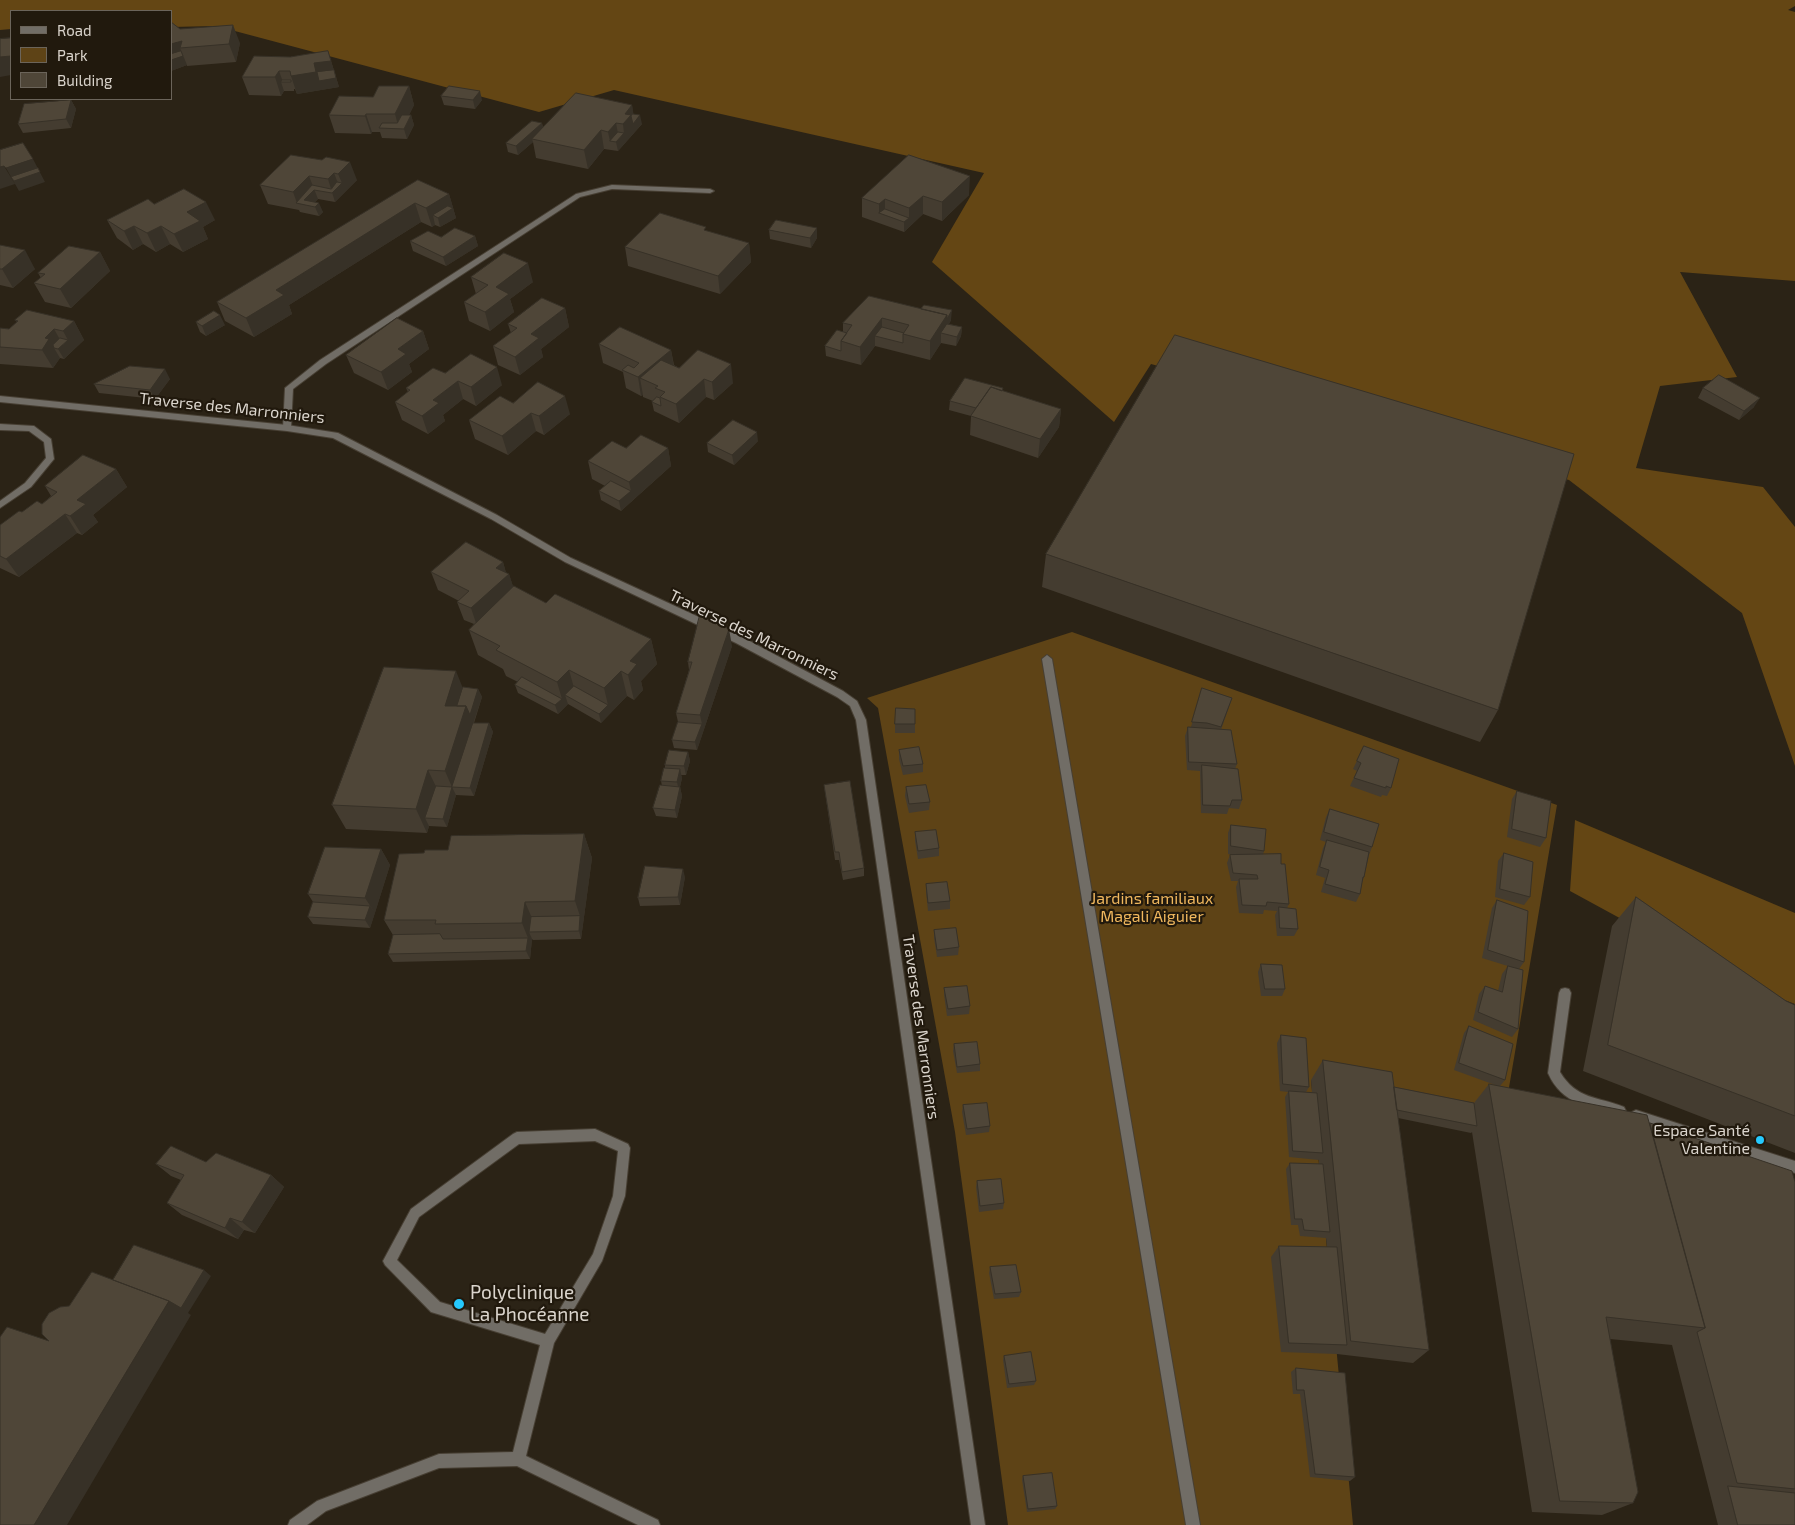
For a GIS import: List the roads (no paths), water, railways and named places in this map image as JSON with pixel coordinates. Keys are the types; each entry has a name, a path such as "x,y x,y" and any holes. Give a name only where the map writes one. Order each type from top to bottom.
{"street":[{"path":"287,428 289,388 323,362 578,194 612,187 710,191"},
{"name":"Traverse des Marronniers","path":"0,399 287,428 335,435 494,517 568,560 739,640 840,694 854,704 863,730 978,1525"},
{"path":"0,427 31,428 48,441 50,459 28,485 0,505"},
{"path":"1046,659 1193,1525"},
{"path":"1565,993 1554,1073 1562,1086 1575,1097 1795,1167"},
{"path":"518,1459 548,1341 598,1257 619,1196 624,1148 595,1135 517,1138 415,1213 389,1261 436,1307 548,1341"},
{"path":"294,1525 322,1506 439,1461 518,1459 653,1525"}],"place":[{"name":"Espace Santé Valentine","path":"1760,1140"},
{"name":"Polyclinique La Phocéanne","path":"459,1304"}],"park label":[{"name":"Jardins familiaux Magali Aiguier","path":"1152,908"}]}
